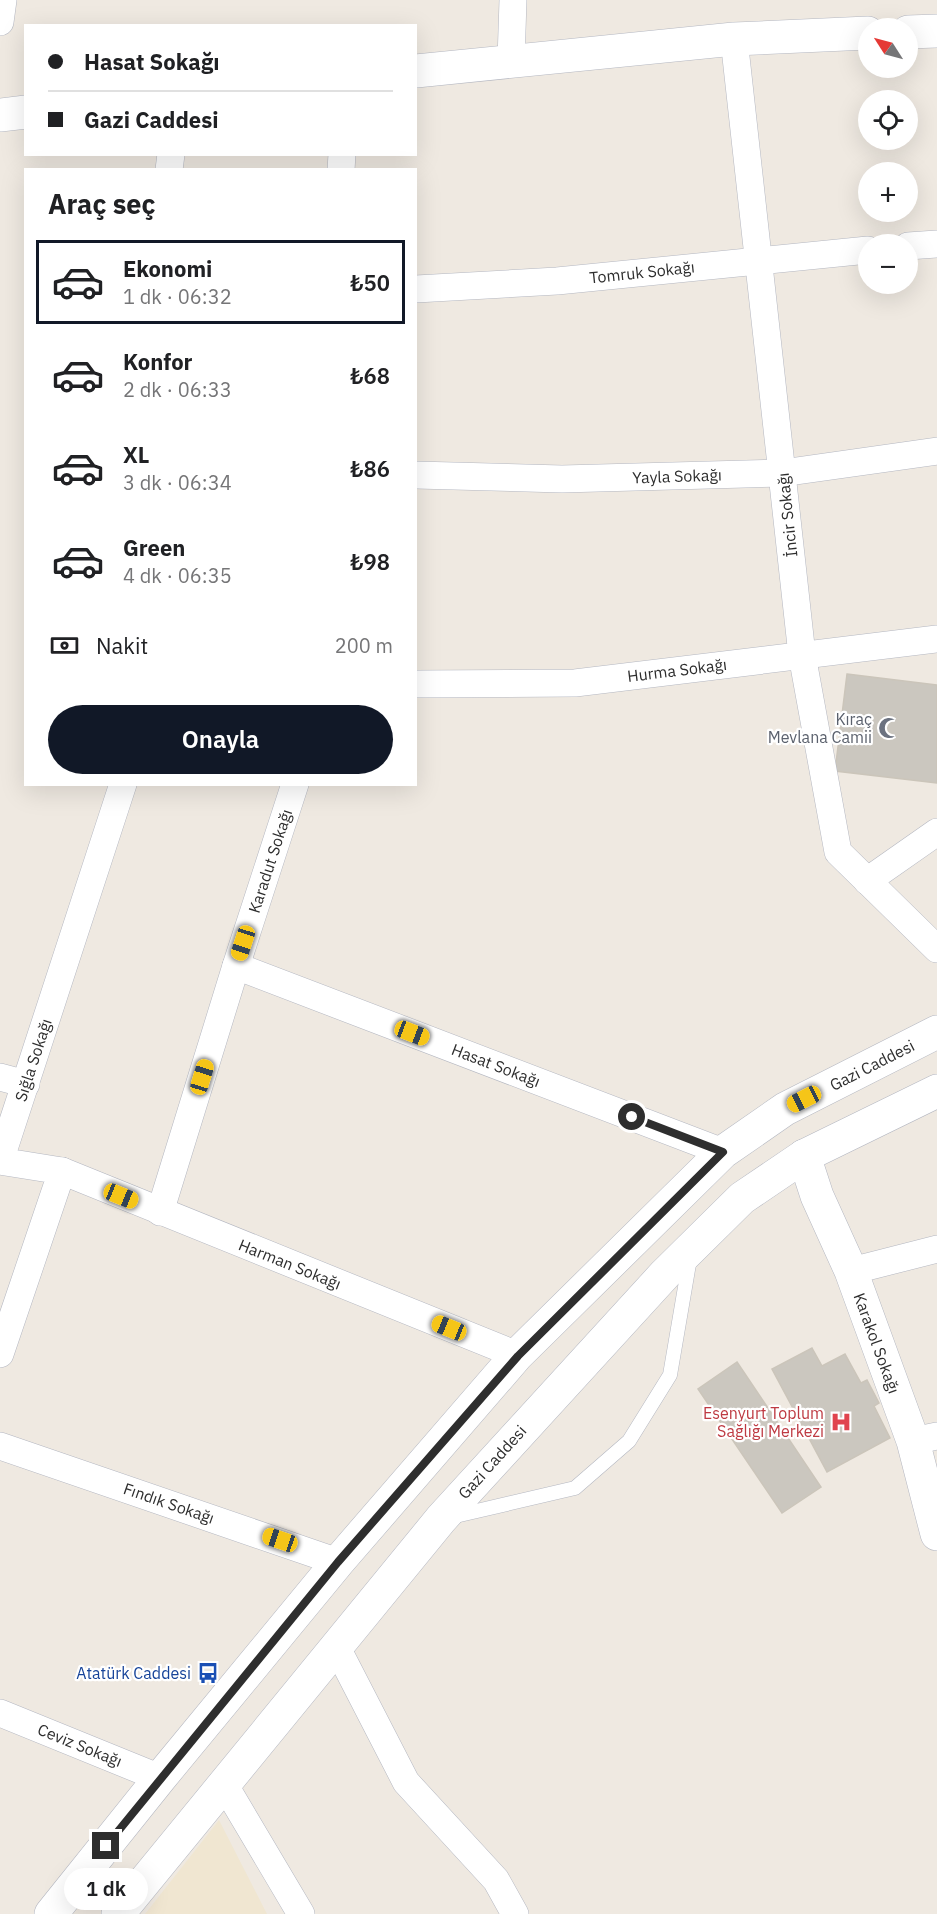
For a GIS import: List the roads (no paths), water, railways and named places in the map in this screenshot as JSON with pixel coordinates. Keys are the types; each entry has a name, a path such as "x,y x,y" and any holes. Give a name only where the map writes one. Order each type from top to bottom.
{"main road":[{"path":"918,32 937,31"},
{"path":"417,71 734,39 858,33"},
{"path":"0,115 24,112"},
{"name":"Gazi Caddesi","path":"51,1914 338,1562 518,1356 723,1152 785,1109 937,1032"},
{"name":"Gazi Caddesi","path":"118,1914 441,1519 665,1274 742,1198 804,1156 937,1091"},
{"name":"Karakol Sokağı","path":"804,1156 817,1196 925,1439 937,1534"}],"street":[{"path":"0,22 3,0"},
{"path":"511,61 513,0"},
{"name":"İncir Sokağı","path":"734,39 802,655 838,852 937,949"},
{"path":"918,245 937,244"},
{"name":"Tomruk Sokağı","path":"417,289 557,281 858,251"},
{"name":"Yayla Sokağı","path":"417,475 562,479 782,473 937,451"},
{"name":"Hurma Sokağı","path":"417,684 575,683 937,639"},
{"name":"Sığla Sokağı","path":"62,1171 0,1161 122,786"},
{"name":"Karadut Sokağı","path":"160,1212 294,786"},
{"path":"867,881 937,832"},
{"name":"Hasat Sokağı","path":"236,966 723,1152"},
{"path":"0,1077 26,1084"},
{"path":"0,1354 62,1171"},
{"name":"Harman Sokağı","path":"62,1171 518,1356"},
{"path":"851,1271 937,1249"},
{"name":"Fındık Sokağı","path":"0,1446 338,1562"},
{"path":"337,1648 406,1782 496,1880 515,1914"},
{"name":"Ceviz Sokağı","path":"0,1713 160,1778"},
{"path":"224,1784 301,1914"}],"lane":[{"path":"441,1519 575,1488 629,1441 670,1375 691,1250"}],"place":[{"name":"Kıraç Mevlana Camii","path":"889,728"},
{"name":"Esenyurt Toplum Sağlığı Merkezi","path":"841,1422"},
{"name":"Atatürk Caddesi","path":"208,1673"}]}
